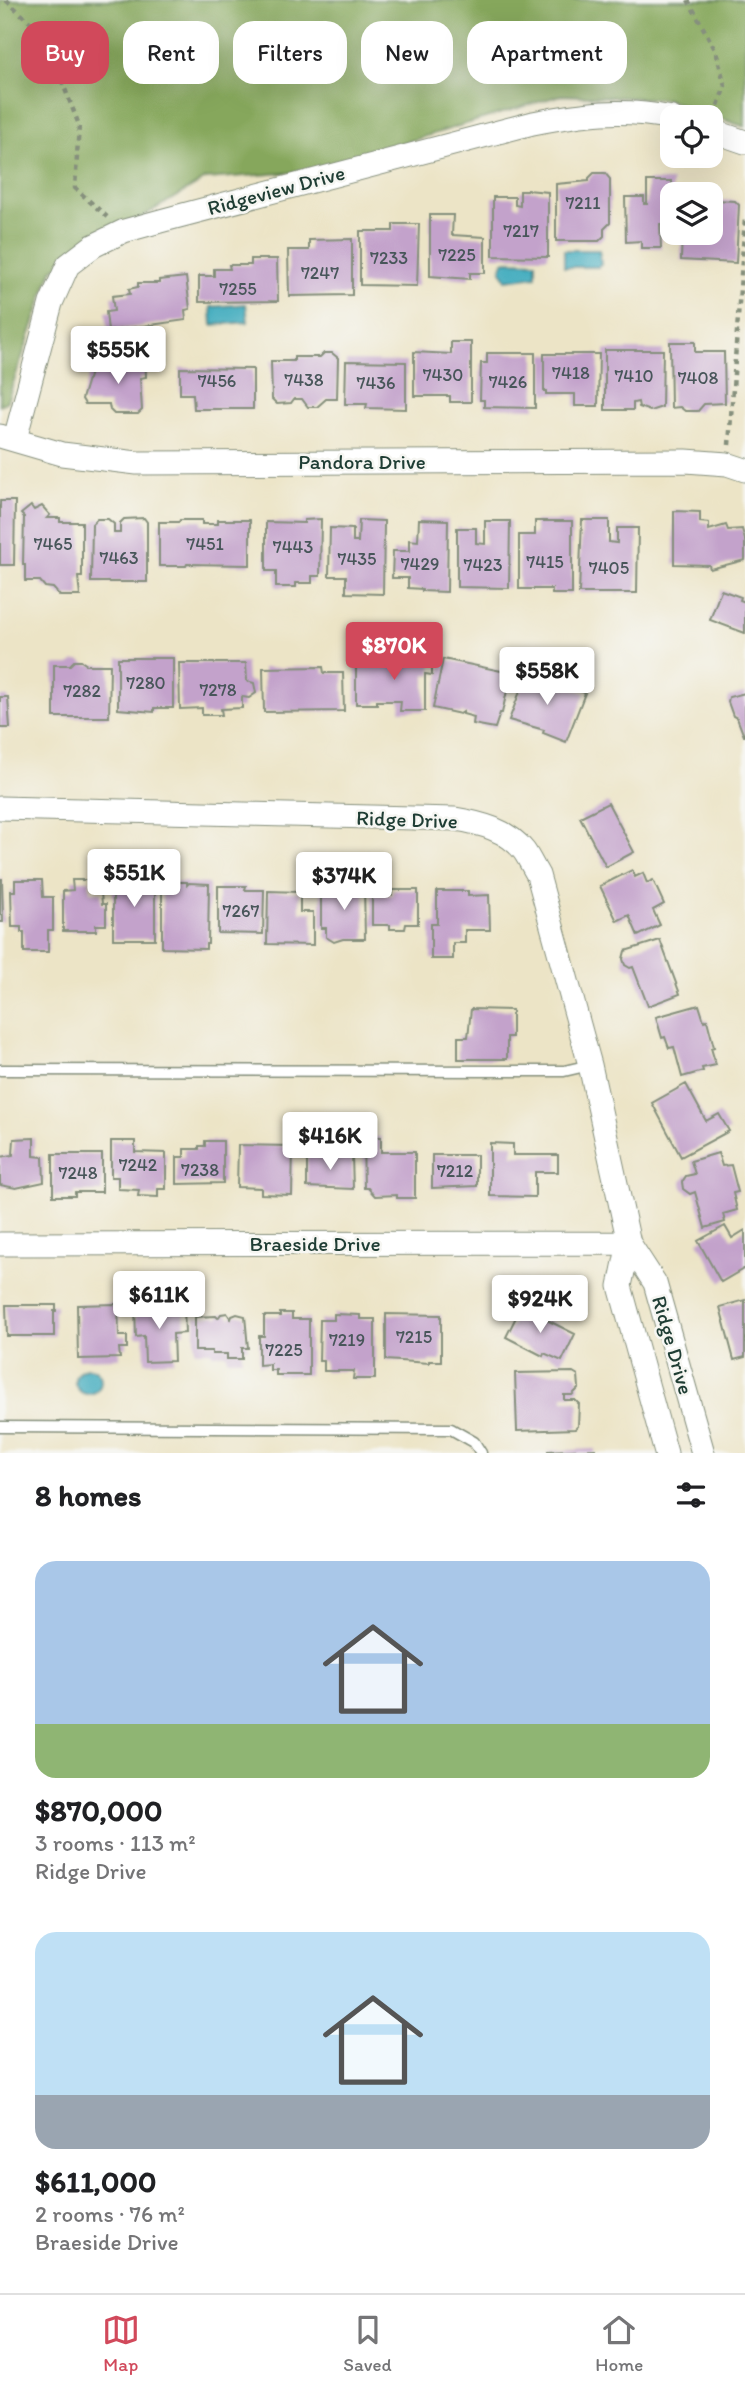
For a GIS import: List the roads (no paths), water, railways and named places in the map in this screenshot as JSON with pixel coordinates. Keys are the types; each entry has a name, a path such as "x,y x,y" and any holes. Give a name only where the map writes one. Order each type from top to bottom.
{"street":[{"name":"Ridgeview Drive","path":"7,438 51,303 68,265 93,246 124,231 533,123 585,113 634,112 660,116"},
{"path":"723,128 745,142"},
{"name":"Pandora Drive","path":"7,438 62,454 137,463 733,462"},
{"name":"Ridge Drive","path":"0,808 455,819 479,823 502,832 523,849 538,875 590,1066 629,1243 655,1283 703,1453"},
{"name":"Ridge Drive","path":"629,1243 620,1286 666,1453"},
{"name":"Braeside Drive","path":"0,1244 629,1243"}],"lane":[{"path":"0,1070 564,1071 590,1066"},
{"path":"0,1427 451,1429 474,1442 481,1453"}],"water":[{"path":"564,250 599,250 601,264 598,267 564,267"},
{"path":"507,261 536,262 536,276 506,280 501,270"},
{"path":"246,304 248,322 212,325 211,307"},
{"path":"88,1368 97,1372 101,1381 97,1390 88,1394 79,1390 75,1381 79,1372"}]}
